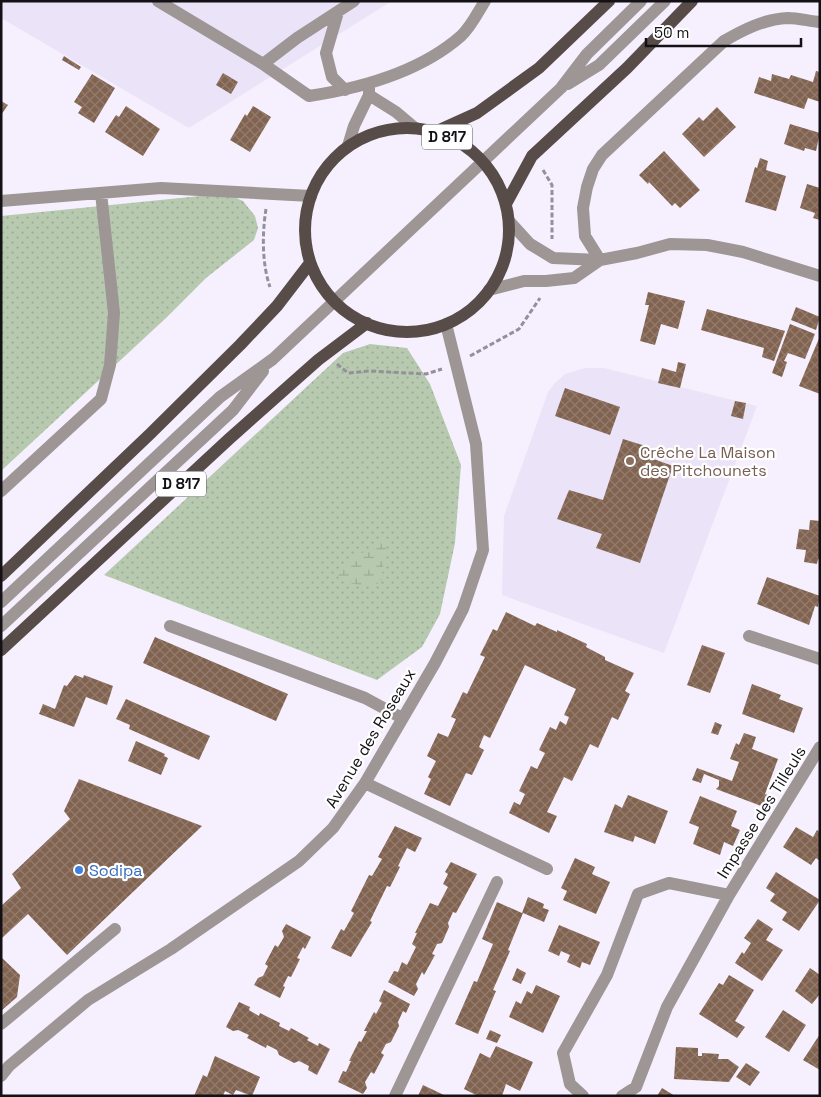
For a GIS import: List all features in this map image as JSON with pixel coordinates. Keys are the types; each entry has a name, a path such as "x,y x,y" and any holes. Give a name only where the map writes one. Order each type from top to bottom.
{"main road":[{"path":"539,68 599,1"},
{"name":"D 817","path":"435,132 477,113 539,68 609,1"},
{"path":"506,204 532,156 626,68 692,1"},
{"name":"D 817","path":"397,128 415,128 435,132 453,139 483,161 500,188 506,204 509,221 509,240 505,258 499,274 489,290 477,304 462,315 446,324 426,330 406,332 386,329 367,323 349,314 334,301 316,277 306,246 306,213 317,182 326,168 348,146 380,132 397,128"},
{"path":"1,576 150,434 278,306 310,263"},
{"name":"D 817","path":"1,650 229,439 326,354 367,323"}],"street":[{"path":"158,1 263,64 309,96 345,90 369,89 432,57 462,35 485,1"},
{"path":"263,64 297,38 354,1"},
{"path":"1,602 220,397 273,359 561,88 587,54 642,1"},
{"path":"561,88 599,65 665,1"},
{"path":"338,12 326,53 332,77 345,90"},
{"path":"600,260 585,236 583,208 586,187 593,169 602,155 724,41 745,29 766,22 788,18 820,22"},
{"path":"369,89 415,128"},
{"path":"348,146 369,89"},
{"path":"1,201 161,188 311,196"},
{"path":"1,491 101,399 110,365 114,313 101,193"},
{"path":"509,221 530,244 552,258 600,260 670,244 707,245 743,252 820,276"},
{"path":"489,290 524,281 574,278 600,260"},
{"name":"Avenue des Roseaux","path":"1,1076 9,1066 88,1000 171,949 299,861 333,828 365,783 435,663 463,610 483,550 476,444 446,324"},
{"path":"1,626 233,410 273,359"},
{"path":"170,626 365,698 402,718"},
{"path":"748,636 820,659"},
{"name":"Impasse des Tilleuls","path":"622,1096 636,1087 667,1007 729,895 820,747"},
{"path":"365,783 547,869"},
{"path":"395,1096 497,882"},
{"name":"Impasse des Tilleuls","path":"583,1096 570,1084 563,1053 607,974 638,894 669,883 729,895"},
{"path":"1,1024 115,929"}],"path":[{"path":"532,156 552,185 552,258"},
{"path":"268,194 264,223 266,275 278,306"},
{"path":"326,354 348,373 370,370 426,374 455,365 519,329 544,292 546,281"}],"shaded area":[{"path":"1,1 392,1 189,128 1,18"},
{"name":"Crêche La Maison des Pitchounets","path":"585,368 604,368 757,406 664,653 502,595 504,516 548,392 565,374"}],"green space":[{"path":"210,195 234,197 243,201 255,216 258,228 254,240 206,278 166,318 1,471 1,216"},
{"path":"370,344 407,348 430,384 461,465 455,543 440,614 422,647 377,680 104,575 343,353"},
{"path":"387,538 381,581 373,587 357,585 337,576 353,559 367,550 376,541"}],"building":[{"path":"64,56 81,67 79,70 62,60"},
{"path":"816,71 820,72 820,102 808,98 804,109 754,93 759,77 771,81 772,74 789,79 791,75 813,82"},
{"path":"223,73 238,82 231,94 216,85"},
{"path":"92,74 115,88 94,123 78,113 82,107 74,102"},
{"path":"1,101 8,105 1,115"},
{"path":"126,106 160,129 143,156 105,132 116,115 119,117"},
{"path":"253,106 271,117 250,152 230,140 245,114 247,116"},
{"path":"717,107 736,127 704,157 682,134 699,117 703,121"},
{"path":"790,124 820,133 816,151 805,148 804,151 784,144"},
{"path":"664,151 700,190 680,208 675,203 672,206 649,182 648,184 639,175"},
{"path":"760,158 768,161 766,170 786,176 776,211 745,202 755,167 757,168"},
{"path":"807,184 820,188 820,220 813,218 815,213 800,208"},
{"path":"648,292 685,301 678,329 661,324 655,345 640,341 649,305 645,305"},
{"path":"796,307 820,317 816,330 791,320"},
{"path":"707,309 785,331 774,361 762,357 764,348 701,330"},
{"path":"790,324 815,334 805,359 788,353 784,361 787,362 782,377 772,373"},
{"path":"820,336 820,394 799,386"},
{"path":"678,362 686,364 680,388 658,383 662,368 676,372"},
{"path":"565,388 620,407 610,435 555,416"},
{"path":"735,401 746,403 743,419 731,416"},
{"name":"Crêche La Maison des Pitchounets","path":"623,439 652,448 648,457 673,466 640,563 596,548 602,534 557,519 569,490 603,500"},
{"path":"810,520 820,521 820,560 818,559 817,564 804,562 806,550 796,549 799,529 809,530"},
{"path":"767,577 820,596 818,607 815,606 809,625 757,604"},
{"path":"506,612 535,626 537,623 587,644 586,647 605,657 605,660 634,673 625,691 630,694 618,720 612,717 598,748 590,744 572,781 564,777 547,812 557,816 549,833 509,813 514,802 520,805 525,794 519,791 531,766 537,769 545,753 539,750 550,727 556,730 560,721 566,725 569,717 564,715 576,689 525,665 490,738 484,735 479,747 484,750 472,775 466,773 450,806 424,794 431,779 428,777 436,761 427,756 438,733 448,737 456,719 451,717 463,692 467,694 485,657 480,655 493,629 497,631"},
{"path":"155,637 288,694 276,721 143,663"},
{"path":"702,645 725,653 710,693 687,685"},
{"path":"75,675 83,678 84,675 113,686 107,705 86,697 74,727 39,714 43,704 55,709 64,685 67,686"},
{"path":"752,684 781,695 779,699 803,708 794,733 742,714"},
{"path":"126,699 210,736 199,760 129,729 130,725 116,719"},
{"path":"715,722 722,725 718,735 711,733"},
{"path":"744,733 756,737 752,749 778,759 765,794 776,798 769,809 716,789 719,786 719,780 704,774 701,783 692,780 697,768 732,781 739,762 730,759 736,743 739,745"},
{"path":"136,741 165,754 164,756 168,758 161,775 128,761"},
{"path":"79,779 202,826 67,955 28,914 1,939 1,906 21,888 12,874 70,819 64,811"},
{"path":"628,795 668,811 655,844 635,836 633,842 604,832 615,804 622,808"},
{"path":"700,796 737,811 731,826 740,830 733,846 724,842 720,855 693,844 699,827 689,823"},
{"path":"395,826 422,838 415,852 407,848 390,887 387,886 370,921 372,922 351,957 331,948 341,929 344,931 354,913 351,911 369,875 372,876 382,859 378,857"},
{"path":"796,827 813,837 817,830 820,832 820,861 816,858 811,865 783,847"},
{"path":"575,858 595,867 592,874 610,882 596,914 563,900 567,891 561,888"},
{"path":"451,862 477,874 456,913 453,912 442,943 437,944 432,954 435,955 424,975 422,972 416,984 418,989 414,996 388,982 394,971 398,972 402,962 407,965 416,947 412,944 417,933 415,933 430,903 438,906 448,887 443,884 448,874 445,872"},
{"path":"776,872 820,900 799,931 782,920 787,912 770,901 775,894 766,888"},
{"path":"528,897 544,904 543,908 549,910 544,922 523,913 508,950 510,951 493,990 496,991 478,1034 455,1024 474,981 477,982 493,944 482,939 497,902 522,913"},
{"path":"758,919 773,929 766,940 783,950 762,981 735,963 751,943 744,938"},
{"path":"286,924 311,937 305,949 303,947 297,958 300,959 291,977 288,976 280,998 254,985 258,978 263,976 268,966 265,964 275,945 278,947 284,937 282,931"},
{"path":"559,925 600,942 590,965 582,962 580,968 567,962 570,955 561,951 559,956 548,951"},
{"path":"1,957 20,975 17,997 1,1011"},
{"path":"517,968 526,973 521,984 512,980"},
{"path":"810,968 820,975 820,994 812,1004 795,991"},
{"path":"729,975 754,990 735,1021 745,1027 737,1038 699,1014 719,983 723,985"},
{"path":"536,985 560,996 543,1033 509,1017 516,1001 521,1004 527,991 532,994"},
{"path":"384,990 410,1004 406,1013 403,1011 398,1022 399,1026 391,1042 386,1044 381,1053 384,1055 374,1074 371,1072 365,1082 367,1088 363,1094 338,1082 343,1071 346,1072 351,1061 349,1061 359,1041 361,1042 367,1031 364,1031 374,1012 376,1014 382,1003 379,1001"},
{"path":"239,1002 250,1007 249,1010 259,1016 260,1013 280,1023 279,1026 289,1031 291,1028 309,1038 307,1040 318,1046 319,1043 330,1049 317,1075 308,1070 309,1066 299,1061 294,1063 279,1055 277,1050 267,1045 266,1048 247,1038 249,1035 226,1027"},
{"path":"783,1010 806,1025 789,1052 765,1037"},
{"path":"490,1030 501,1035 497,1043 486,1039"},
{"path":"820,1034 820,1070 803,1060"},
{"path":"496,1046 533,1062 520,1091 506,1084 502,1096 478,1096 464,1089 480,1053 490,1058"},
{"path":"676,1047 698,1048 698,1056 702,1056 702,1053 719,1054 718,1059 728,1059 739,1067 729,1082 674,1079"},
{"path":"215,1056 260,1077 252,1096 236,1090 233,1095 225,1091 223,1096 194,1096 203,1075 207,1077"},
{"path":"746,1063 760,1072 750,1086 736,1077"},
{"path":"423,1085 446,1096 418,1096"},
{"path":"662,1088 675,1096 657,1096"}],"place":[{"name":"Crêche La Maison des Pitchounets","path":"630,461"},
{"name":"Sodipa","path":"79,870"}]}
